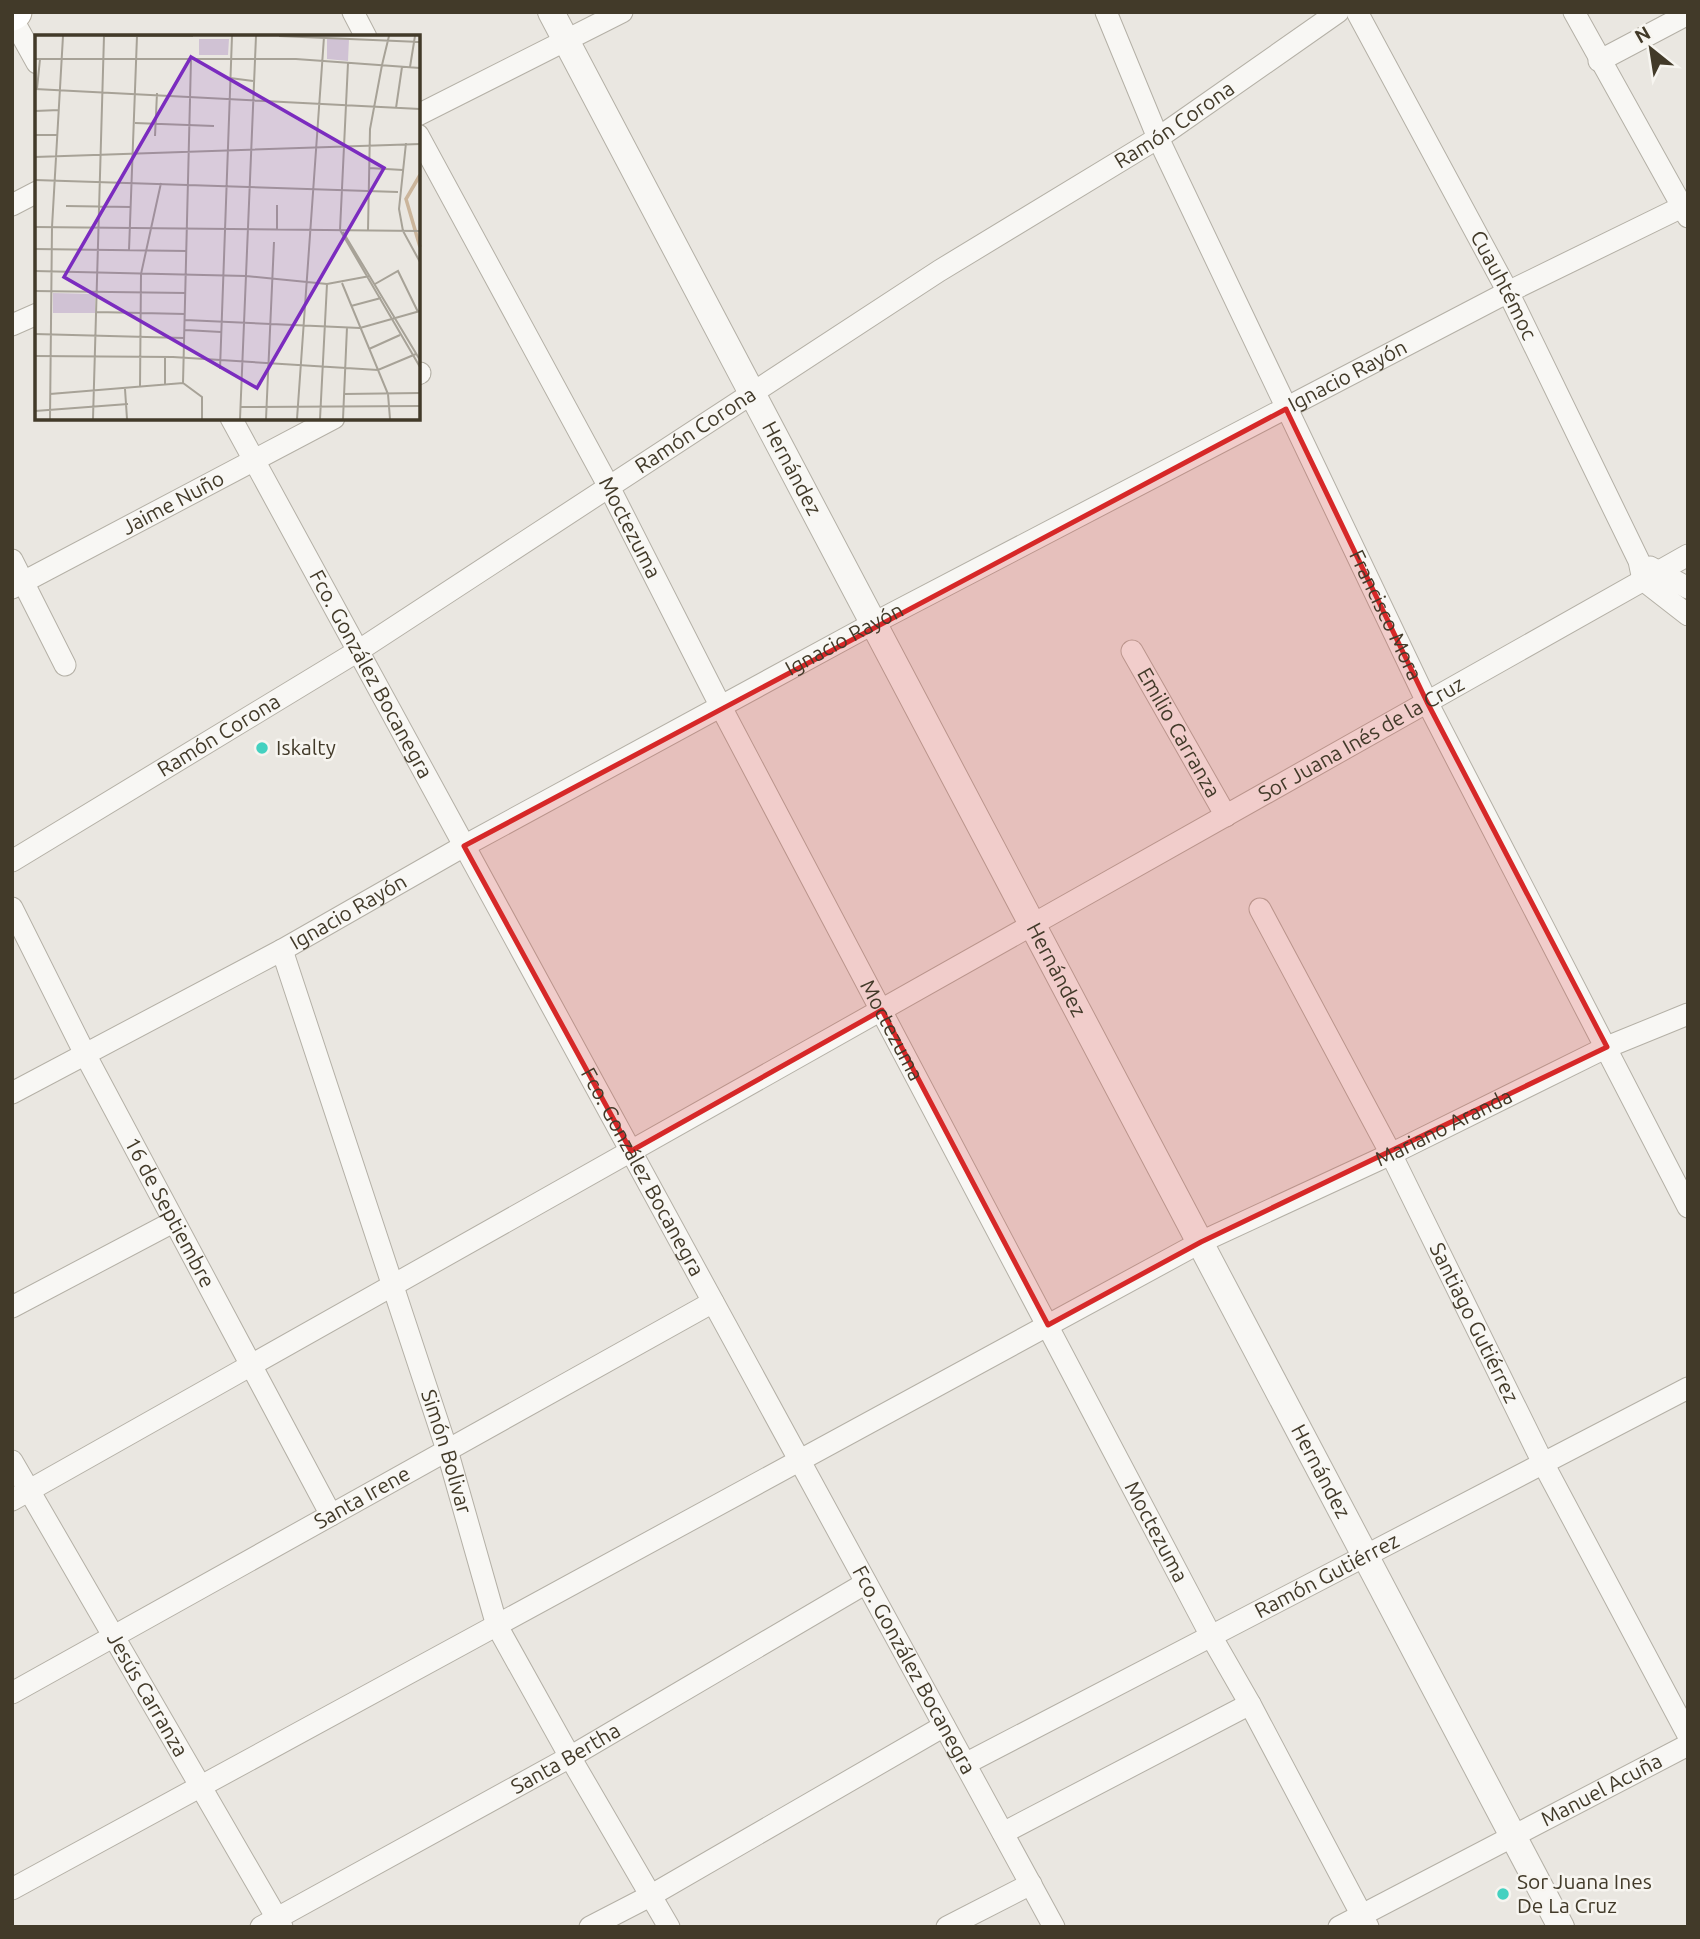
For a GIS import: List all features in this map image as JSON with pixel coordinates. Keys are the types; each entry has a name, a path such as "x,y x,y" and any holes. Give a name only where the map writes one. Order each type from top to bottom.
{"street":[{"path":"353,12 365,35"},
{"name":"Hernández","path":"551,12 1561,1927"},
{"path":"420,114 622,12"},
{"name":"Francisco Mora","path":"1106,12 1158,138 1427,702 1688,1207"},
{"name":"Ramón Corona","path":"12,861 358,652 939,271 1158,138 1338,12"},
{"name":"Cuauhtémoc","path":"1357,12 1508,292 1647,571 1688,615"},
{"path":"1573,12 1686,209"},
{"path":"1599,61 1688,14"},
{"path":"13,15 35,59"},
{"name":"Moctezuma","path":"420,139 609,487 721,708 1211,1636 1365,1921"},
{"path":"12,205 35,193"},
{"name":"Ignacio Rayón","path":"12,1093 282,950 464,846 874,623 1508,292 1686,209"},
{"path":"12,325 35,315"},
{"name":"Fco. González Bocanegra","path":"231,420 1054,1927"},
{"name":"Jaime Nuño","path":"18,585 330,420"},
{"name":"Sor Juana Inés de la Cruz","path":"21,1495 1427,702 1647,571 1688,555"},
{"path":"12,560 18,585 65,665"},
{"path":"1647,571 1688,588"},
{"name":"Emilio Carranza","path":"1132,651 1226,816"},
{"name":"16 de Septiembre","path":"12,908 173,1222 253,1365 331,1515"},
{"name":"Santiago Gutiérrez","path":"1260,909 1391,1154 1544,1463 1688,1735"},
{"name":"Simón Bolivar","path":"282,950 447,1450 497,1626 669,1927"},
{"name":"Mariano Aranda","path":"12,1889 1201,1242 1391,1154 1607,1047 1688,1014"},
{"path":"12,1307 173,1222"},
{"name":"Santa Irene","path":"12,1693 713,1302"},
{"name":"Ramón Gutiérrez","path":"965,1764 1688,1388"},
{"name":"Jesús Carranza","path":"12,1461 21,1495 113,1637 201,1786 274,1924"},
{"name":"Santa Bertha","path":"274,1924 570,1757 866,1583"},
{"path":"1003,1833 1250,1704"},
{"path":"590,1927 650,1896 944,1726"},
{"name":"Manuel Acuña","path":"1339,1927 1365,1921 1514,1837 1688,1745"},
{"path":"947,1927 1031,1884"}],"highlighted area":[{"path":"1286,409 1427,702 1607,1047 1201,1242 1048,1325 882,1010 631,1151 464,846"}],"place":[{"name":"Iskalty","path":"262,748"},
{"name":"Sor Juana Ines De La Cruz","path":"1503,1894"}]}
